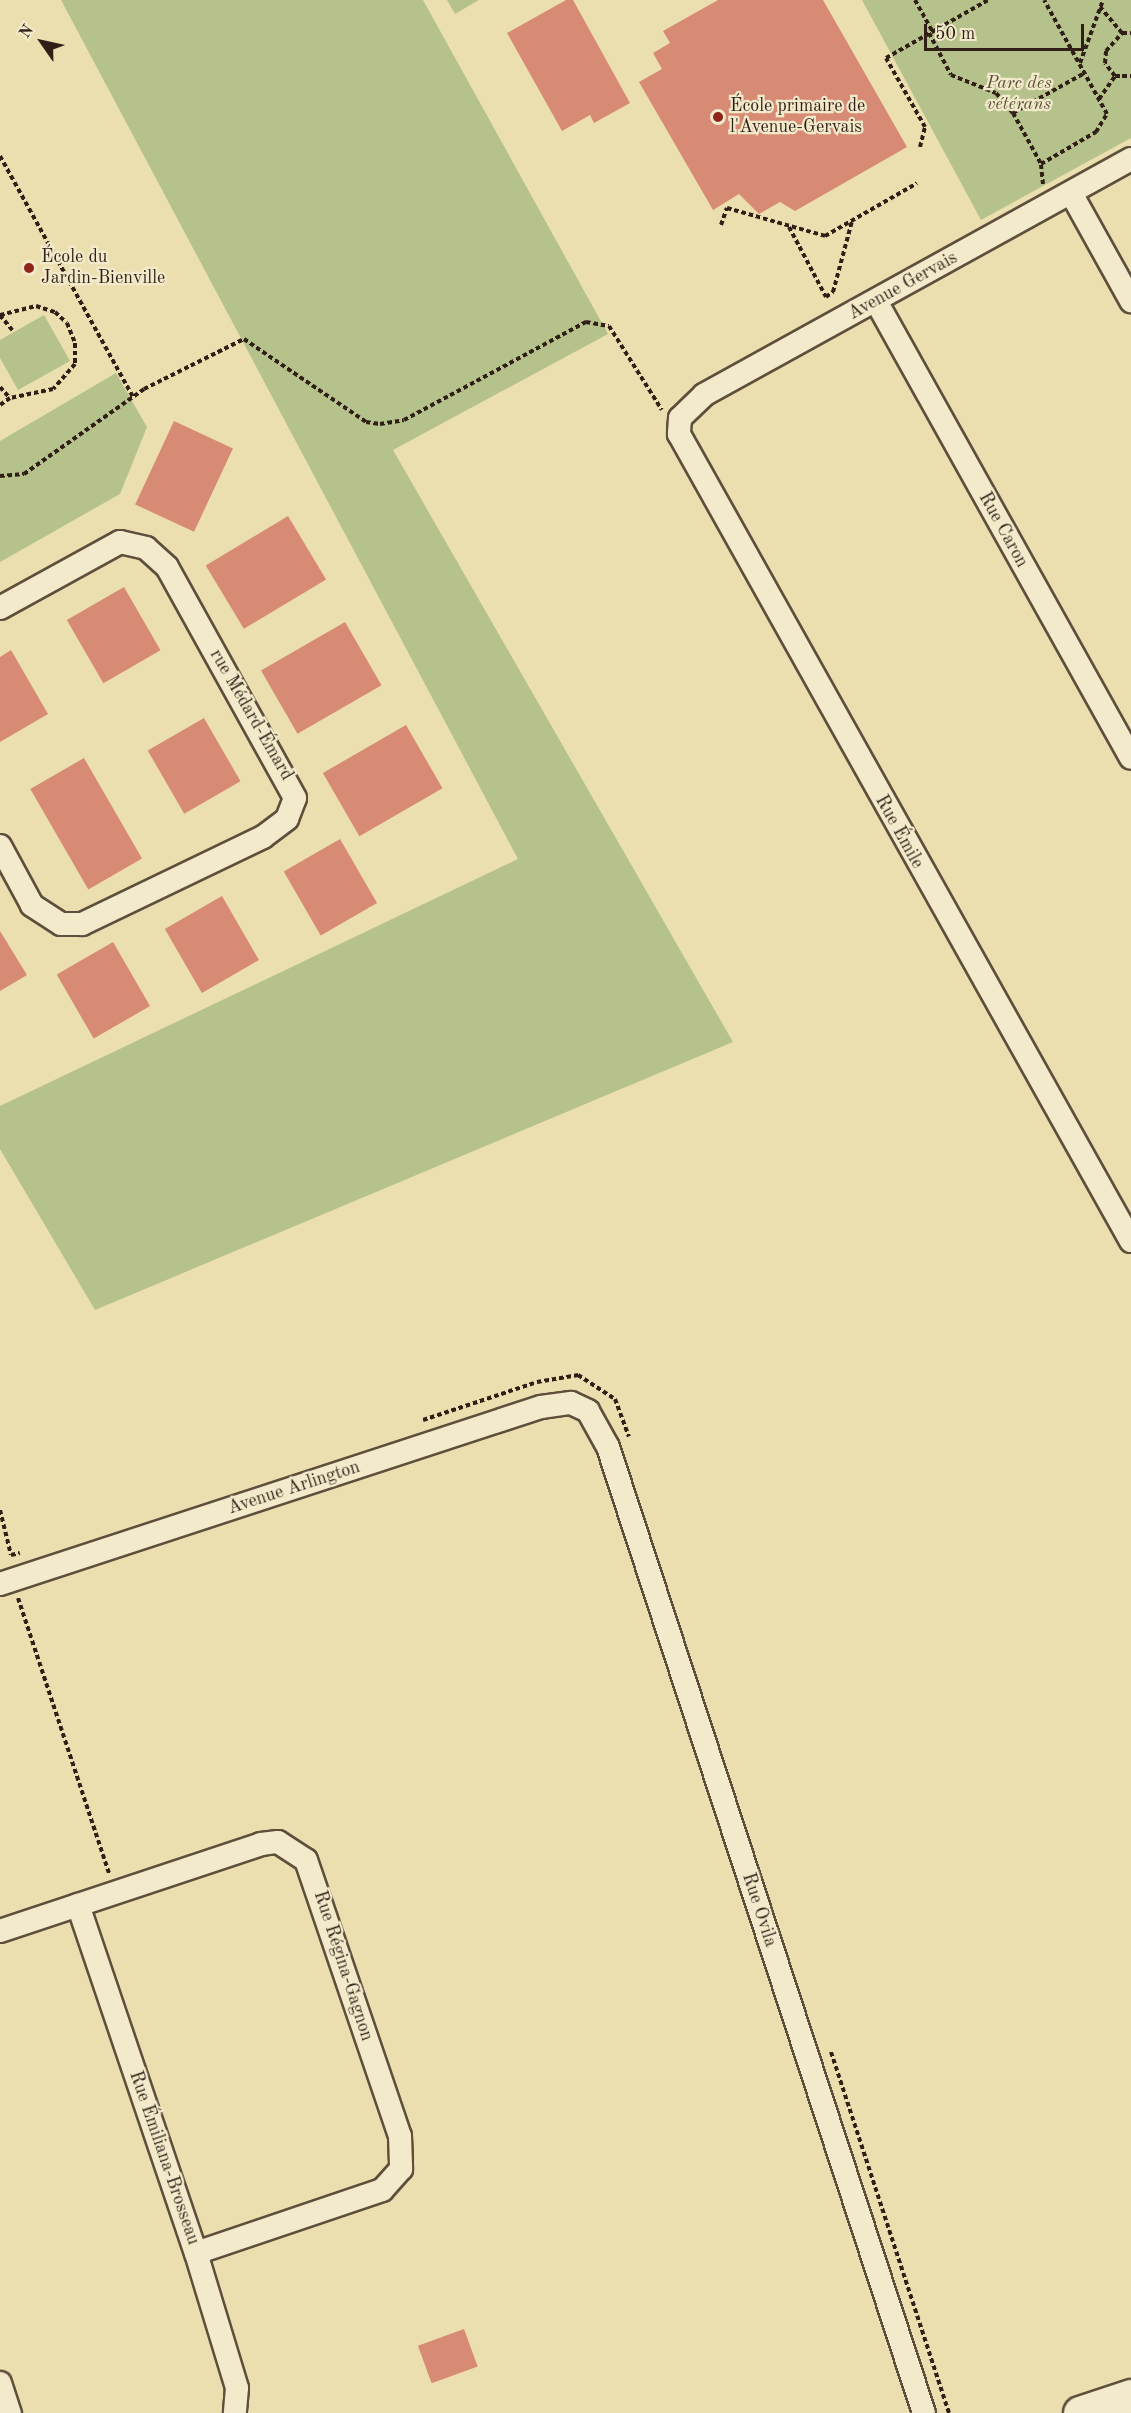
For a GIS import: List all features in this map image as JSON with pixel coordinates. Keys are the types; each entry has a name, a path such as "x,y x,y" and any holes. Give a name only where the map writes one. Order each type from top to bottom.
{"street":[{"name":"Avenue Gervais","path":"680,418 704,395 1131,159"},
{"path":"1061,198 1131,301"},
{"name":"Rue Caron","path":"876,301 1131,758"},
{"name":"Rue Émile","path":"680,418 684,448 1131,1241"},
{"name":"rue Médard-Émard","path":"0,608 120,542 146,548 167,567 295,798 287,819 263,837 82,924 62,924 32,905 0,846"},
{"name":"Avenue Arlington","path":"0,1583 541,1407 571,1403 588,1411"},
{"name":"Rue Ovila","path":"588,1411 603,1431 924,2413"},
{"name":"Rue Régina-Gagnon","path":"0,1931 261,1844 293,1847 313,1875 400,2136 401,2169 382,2190 196,2253"},
{"name":"Rue Émiliana-Brosseau","path":"78,1905 196,2253 237,2388 235,2413"},
{"path":"0,2383 10,2413"},
{"path":"1080,2413 1131,2396"}],"path":[{"path":"915,0 951,75 996,93 1013,113 1041,164 1041,181 1061,198"},
{"path":"921,147 925,128 886,58 988,0"},
{"path":"1041,164 1100,127 1107,114 1044,0"},
{"path":"1079,63 1102,0"},
{"path":"1100,8 1122,33"},
{"path":"1115,76 1105,63 1106,51 1122,33 1131,33"},
{"path":"1013,113 1085,73"},
{"path":"1115,76 1131,75"},
{"path":"1099,99 1115,76"},
{"path":"0,156 133,397"},
{"path":"721,225 727,208 825,236 917,183"},
{"path":"762,218 765,210"},
{"path":"788,226 826,297 833,292 852,221"},
{"path":"0,405 10,398 53,389 75,364 71,333 55,312 36,306 0,315 14,332"},
{"path":"0,476 24,474 133,397 244,339 366,422 396,422 586,322 609,326 663,411 680,418"},
{"path":"0,387 10,398"},
{"path":"0,1510 11,1555"},
{"path":"18,1598 110,1876"}],"green space":[{"path":"61,0 423,0 608,334 393,450 733,1042 95,1310 0,1149 0,1106 518,859"},
{"path":"447,0 479,0 455,14"},
{"name":"Parc des vétérans","path":"862,0 1131,0 1131,138 981,220"},
{"path":"44,315 70,361 18,390 0,358 0,340"},
{"path":"116,373 147,427 120,494 0,562 0,441"}],"building":[{"path":"566,0 573,0 630,103 594,123 590,115 562,131 507,33"},
{"path":"718,0 823,0 907,147 795,211 780,202 759,214 739,194 713,210 639,82 662,69 653,53 670,43 663,31"},
{"path":"174,421 233,448 194,532 135,504"},
{"path":"288,516 326,579 244,629 206,565"},
{"path":"124,587 160,650 103,683 67,620"},
{"path":"345,622 382,685 297,734 261,670"},
{"path":"11,650 48,714 0,742 0,657"},
{"path":"204,718 240,781 184,814 148,750"},
{"path":"406,725 442,788 359,836 323,773"},
{"path":"84,758 142,858 88,889 30,789"},
{"path":"340,839 377,903 321,936 284,872"},
{"path":"222,896 259,960 202,993 165,929"},
{"path":"0,931 27,975 0,991"},
{"path":"113,942 150,1006 94,1039 57,974"},
{"path":"464,2329 478,2367 432,2383 418,2346"}],"place":[{"name":"École primaire de l'Avenue-Gervais","path":"718,117"},
{"name":"École du Jardin-Bienville","path":"29,268"}]}
